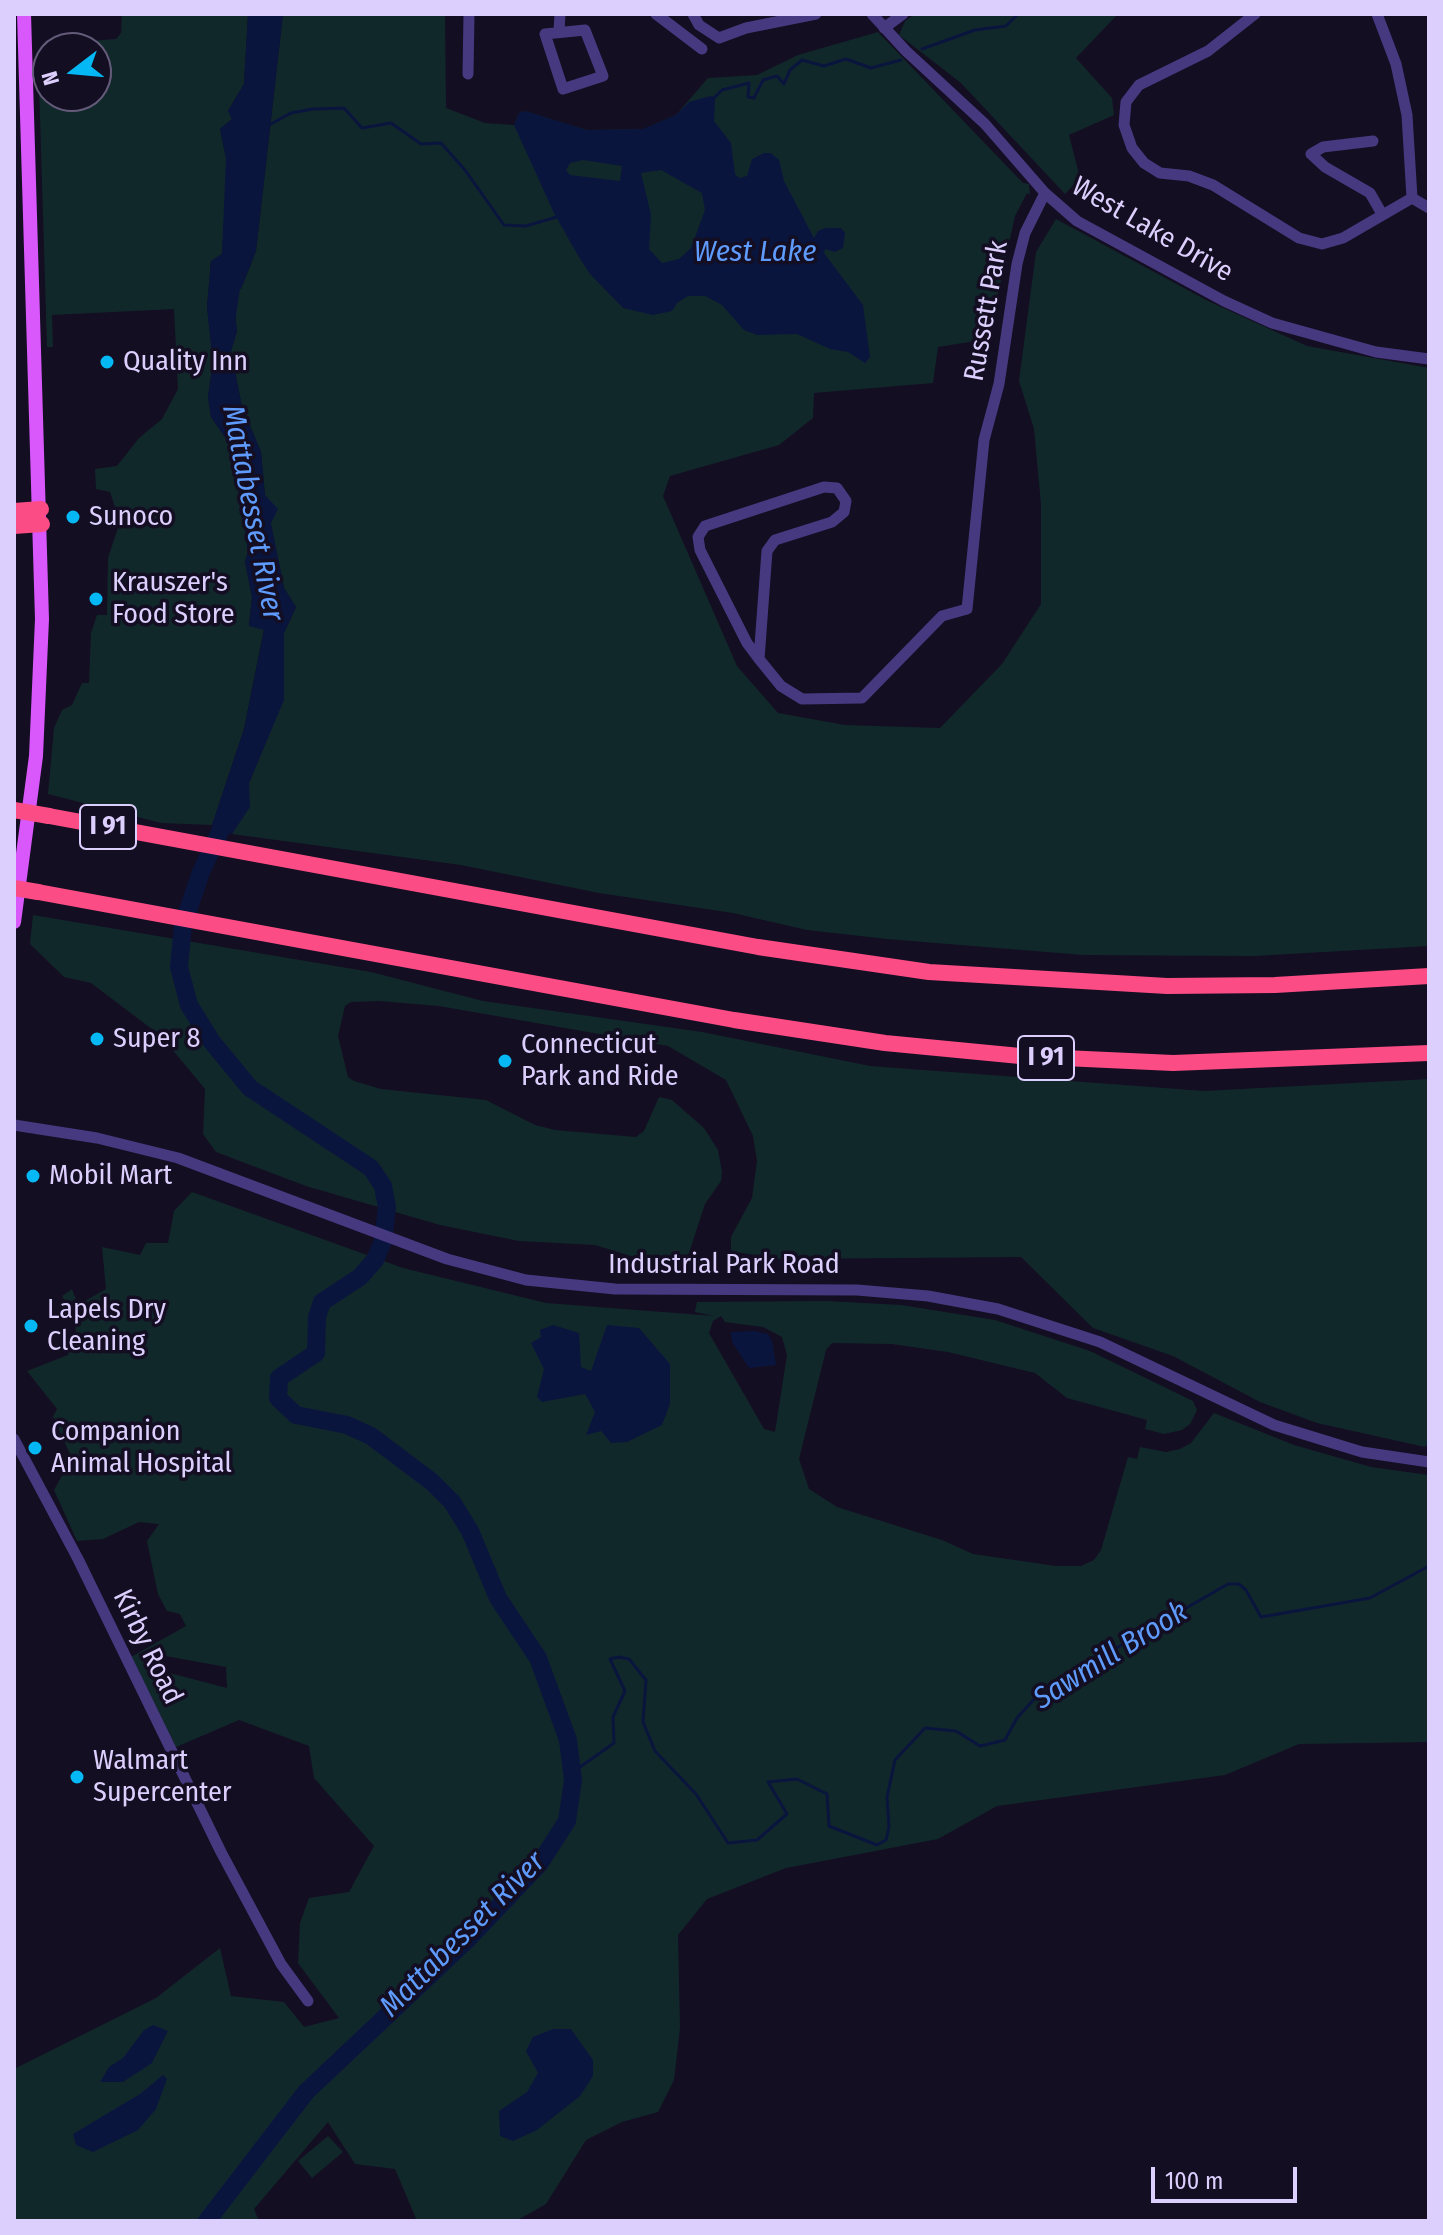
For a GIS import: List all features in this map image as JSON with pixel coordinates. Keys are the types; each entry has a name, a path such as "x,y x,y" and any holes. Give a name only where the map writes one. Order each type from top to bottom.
{"highway":[{"path":"14,511 42,517"},
{"path":"14,526 42,517"},
{"name":"I 91","path":"14,810 790,952 967,976 1191,987 1429,976"},
{"name":"I 91","path":"14,888 759,1025 960,1051 1173,1063 1429,1053"}],"main road":[{"path":"14,922 38,736 42,517 24,14"}],"street":[{"path":"468,74 469,14"},
{"path":"559,31 560,14"},
{"path":"656,14 702,49"},
{"path":"693,14 699,25 719,38 759,25 816,14"},
{"name":"West Lake Drive","path":"872,14 978,116 1045,193 1077,221 1224,301 1272,323 1376,352 1429,359"},
{"path":"884,28 903,14"},
{"path":"1255,14 1208,51 1139,85 1126,102 1124,125 1132,148 1144,163 1160,173 1189,176 1213,185 1299,238 1322,244 1343,238 1412,198"},
{"path":"1377,14 1396,64 1407,115 1412,198"},
{"path":"585,30 603,76 563,89 545,34 559,31 585,30"},
{"path":"1373,141 1323,147 1311,154 1325,167 1370,193 1382,214"},
{"name":"Russett Park","path":"759,659 781,686 802,699 862,698 942,616 967,609 984,440 999,384 1017,264 1025,233 1045,193"},
{"path":"1412,198 1429,208"},
{"path":"824,487 837,488 846,501 844,512 832,522 775,540 767,551 759,659 747,643 700,550 698,537 705,526 824,487"},
{"name":"Industrial Park Road","path":"14,1125 97,1138 178,1158 412,1246 506,1276 570,1286 857,1290 964,1302 1033,1319 1100,1342 1235,1408 1303,1436 1362,1452 1429,1462"},
{"name":"Kirby Road","path":"14,1439 78,1559 208,1828 281,1964 308,2001"}],"green space":[{"path":"122,14 248,14 244,84 228,111 232,119 220,129 226,158 226,189 222,254 211,261 207,307 213,362 208,397 211,417 227,440 243,511 248,552 245,562 252,597 249,625 264,629 244,729 212,825 161,823 48,794 54,728 62,710 72,705 82,683 89,683 91,633 97,615 107,615 108,558 120,522 110,492 96,489 95,469 117,466 139,438 162,419 178,389 174,309 52,315 53,347 47,347 40,112 112,112 112,39 121,33"},
{"path":"283,14 445,14 446,108 485,123 514,125 519,113 525,111 587,130 643,129 676,115 708,78 757,75 798,55 878,32 1023,183 1029,184 1030,195 1027,193 1015,216 988,339 938,347 933,383 814,393 813,418 779,445 670,476 663,496 737,666 778,713 845,725 940,728 1002,664 1041,604 1041,504 1034,429 1019,381 1036,252 1056,219 1208,301 1307,346 1429,368 1429,946 1254,956 1083,955 887,939 807,930 733,913 599,893 461,865 232,834 249,807 249,783 283,700 284,633 296,607 284,588 265,496 261,452 242,407 231,351 237,331 231,283 235,272 243,275 241,289 256,251"},
{"path":"915,14 1123,14 1116,16 1076,58 1112,98 1114,115 1069,135 1080,178 1065,194 961,83 899,35 905,21"},
{"path":"33,915 371,972 483,1001 702,1032 870,1066 1204,1091 1429,1079 1429,1444 1425,1447 1317,1423 1260,1402 1173,1356 1093,1328 1021,1257 777,1259 731,1251 731,1237 752,1198 757,1161 753,1136 726,1080 668,1046 439,1006 379,1001 351,1002 345,1006 338,1036 348,1077 354,1081 381,1089 486,1100 535,1125 555,1130 636,1137 644,1131 659,1097 672,1100 704,1128 718,1150 722,1172 721,1181 705,1204 689,1253 673,1269 595,1245 519,1241 440,1225 306,1186 216,1152 203,1134 205,1089 161,1036 91,983 64,977 30,944"},
{"path":"192,1192 403,1268 546,1303 714,1316 695,1312 697,1302 826,1301 901,1305 995,1320 1090,1351 1193,1401 1197,1410 1190,1424 1182,1430 1164,1434 1145,1429 1147,1420 1067,1398 1035,1373 948,1352 892,1344 832,1343 826,1350 799,1459 809,1489 837,1507 942,1540 973,1554 1056,1566 1081,1566 1094,1560 1101,1550 1128,1457 1137,1459 1140,1447 1166,1452 1180,1449 1191,1443 1214,1413 1294,1445 1371,1467 1429,1475 1429,1742 1299,1744 1225,1775 997,1806 938,1839 786,1868 707,1899 678,1935 680,2028 674,2080 658,2112 622,2122 586,2140 546,2204 516,2221 417,2221 395,2169 355,2164 328,2122 254,2209 259,2221 14,2221 14,2069 156,1998 220,1948 231,1996 284,2002 304,2027 339,2018 298,1963 300,1923 309,1898 349,1892 374,1846 314,1778 309,1746 239,1720 176,1747 131,1657 186,1626 180,1614 167,1611 158,1594 147,1541 159,1524 139,1522 103,1539 77,1541 54,1490 64,1472 76,1467 53,1417 57,1409 27,1371 68,1355 76,1336 75,1319 62,1296 72,1289 78,1305 106,1289 102,1247 140,1255 146,1243 168,1243 174,1211","holes":["721,1316 725,1322 763,1327 782,1337 787,1355 775,1432 764,1429 709,1333 713,1321","160,1655 226,1667 227,1688 158,1670"]},
{"path":"328,2136 343,2152 312,2178 298,2161"}],"water":[{"path":"248,14 283,14 256,251 241,289 237,287 243,274 235,272 231,283 237,331 231,351 242,407 261,452 265,495 278,509 271,523 284,588 296,607 284,633 284,700 249,783 250,807 232,834 212,825 244,729 264,630 249,626 252,597 245,562 248,552 243,511 227,440 211,417 208,397 213,362 207,307 211,261 222,254 226,158 220,129 232,119 228,111 244,84"},
{"name":"West Lake","path":"715,97 714,121 731,143 735,174 739,178 747,176 752,159 771,153 779,160 784,181 814,238 818,231 826,228 841,228 845,233 843,248 835,252 825,249 824,253 863,305 870,357 865,363 848,352 830,349 797,334 757,335 744,330 722,305 705,296 688,296 677,303 672,311 653,315 623,308 590,274 554,213 514,125 519,113 525,111 587,130 643,129 676,115 689,102","holes":["583,160 622,166 620,181 570,175 566,170 570,163","661,170 702,193 705,210 691,248 679,259 662,263 649,249 651,215 641,173"]},
{"path":"553,1325 579,1333 581,1367 591,1371 607,1325 639,1328 670,1364 670,1404 662,1425 627,1442 611,1443 601,1431 586,1435 595,1412 585,1394 542,1402 537,1397 544,1369 531,1343 541,1337 540,1330"},
{"path":"731,1332 768,1334 776,1365 749,1368 732,1342"},
{"path":"153,2025 168,2031 152,2063 123,2082 100,2082 109,2067 123,2058 144,2030"},
{"path":"553,2029 571,2029 593,2060 593,2076 580,2096 537,2130 513,2141 500,2136 499,2111 527,2092 538,2073 526,2051 533,2037"},
{"path":"163,2075 167,2079 156,2109 138,2130 93,2152 76,2145 73,2134 140,2094"}],"waterway":[{"path":"922,49 975,30 1006,26 1018,14"},
{"path":"714,98 722,90 749,83 748,97 754,98 763,80 777,76 784,84 790,70 802,60 824,66 846,59 871,68 901,60"},
{"path":"269,125 291,113 344,108 362,128 391,123 421,144 441,143 465,170 504,225 526,226 560,216"},
{"name":"Mattabesset River","path":"226,322 236,253"},
{"name":"Mattabesset River","path":"207,2221 306,2092 467,1940 540,1863 567,1821 573,1780 568,1740 538,1658 498,1598 470,1531 452,1502 432,1482 371,1436 347,1425 296,1415 278,1398 279,1378 316,1353 317,1317 322,1302 360,1277 375,1260 383,1241 387,1207 383,1186 371,1168 250,1088 212,1042 189,1005 179,967 183,925 201,872 232,806"},
{"name":"Sawmill Brook","path":"573,1772 614,1743 613,1717 625,1691 610,1659 629,1659 646,1680 643,1722 655,1751 696,1794 728,1843 757,1840 787,1814 768,1782 797,1779 827,1794 829,1826 877,1845 886,1840 889,1827 887,1797 895,1760 925,1728 956,1731 980,1746 1005,1740 1017,1718 1037,1696 1075,1685 1099,1658 1228,1584 1239,1584 1246,1590 1261,1617 1370,1598 1429,1566"}],"place":[{"name":"Quality Inn","path":"107,362"},
{"name":"Sunoco","path":"73,517"},
{"name":"Krauszer's Food Store","path":"96,599"},
{"name":"Super 8","path":"97,1039"},
{"name":"Connecticut Park and Ride","path":"505,1061"},
{"name":"Mobil Mart","path":"33,1176"},
{"name":"Lapels Dry Cleaning","path":"31,1326"},
{"name":"Companion Animal Hospital","path":"35,1448"},
{"name":"Walmart Supercenter","path":"77,1777"}]}
